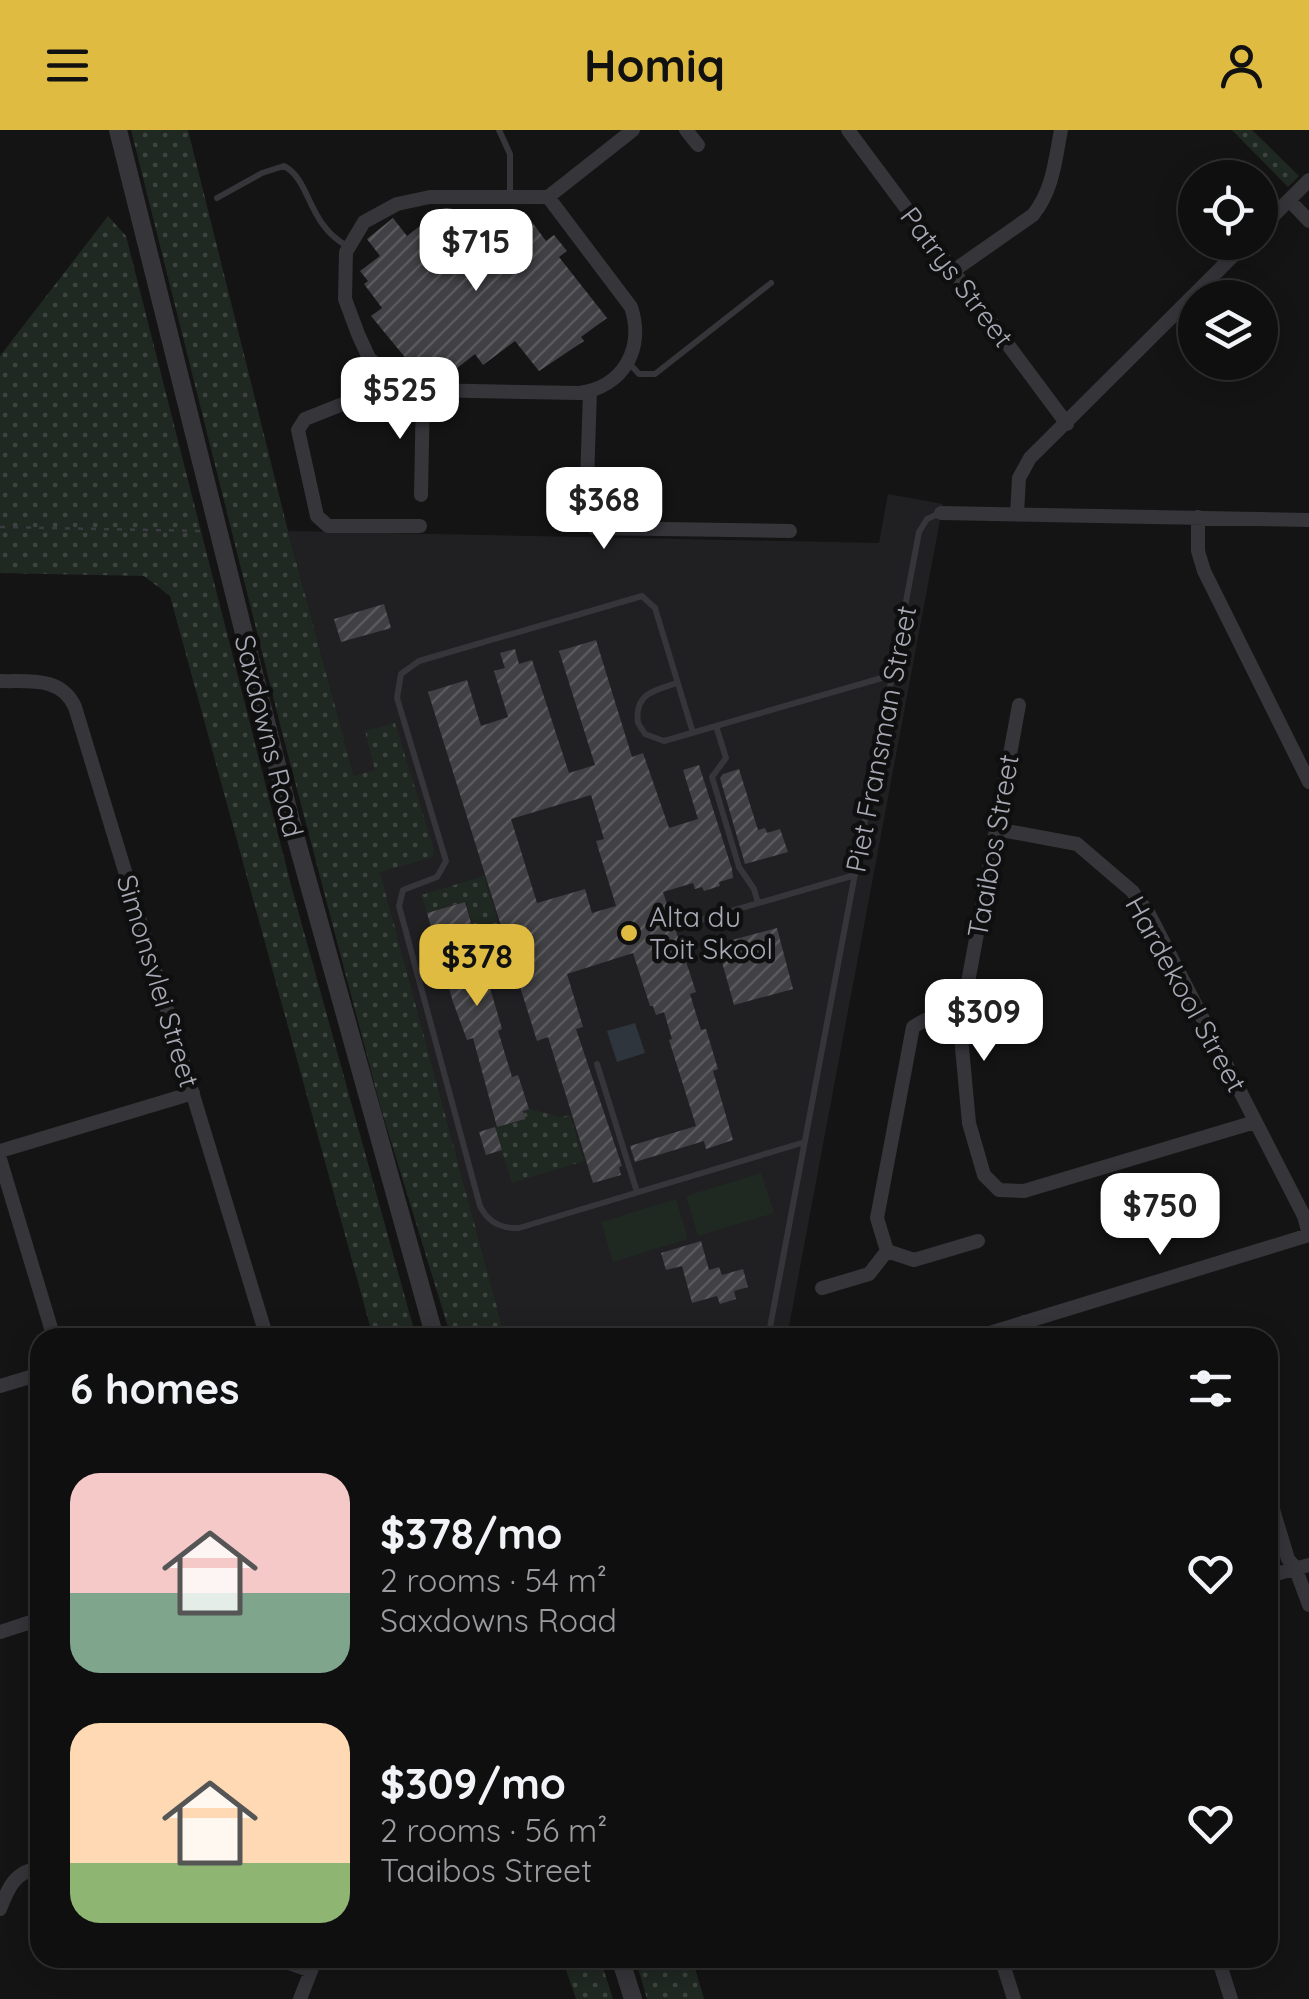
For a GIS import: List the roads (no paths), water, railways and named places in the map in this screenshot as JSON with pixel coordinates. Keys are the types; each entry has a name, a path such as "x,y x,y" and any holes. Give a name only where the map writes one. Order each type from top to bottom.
{"street":[{"name":"Saxdowns Road","path":"118,130 290,817 432,1328"},
{"path":"548,197 631,307 636,331 628,362 608,384 590,391 423,390 395,381 368,358 345,299 344,270 348,247 364,222 397,204 430,197 548,197 632,130"},
{"path":"686,130 698,146"},
{"name":"Patrys Street","path":"848,130 1067,424"},
{"path":"953,271 1042,204 1050,188 1061,130"},
{"path":"1278,211 1309,180"},
{"path":"1289,200 1309,222"},
{"path":"1017,514 1022,469 1228,260"},
{"path":"368,358 358,398 306,419 298,430 317,516 328,526 420,526"},
{"path":"421,496 423,390"},
{"path":"590,391 586,513 594,528 790,530"},
{"name":"Piet Fransman Street","path":"941,513 1309,520"},
{"path":"1198,518 1198,552 1204,572 1307,774"},
{"name":"Simonsvlei Street","path":"0,682 49,683 72,700 264,1328"},
{"name":"Taaibos Street","path":"1019,705 960,1026 969,1123 984,1174 999,1190 1024,1191 1255,1122"},
{"name":"Hardekool Street","path":"996,829 1076,844 1132,891 1149,914 1304,1216 1309,1236"},
{"path":"887,1252 877,1218 911,1032 926,1020 960,1026"},
{"path":"51,1328 0,1155 192,1093"},
{"path":"1032,1328 1309,1236"},
{"path":"887,1252 914,1260 978,1241"},
{"path":"822,1288 869,1274 887,1252"},
{"path":"0,1386 30,1377"},
{"path":"1278,1526 1288,1560 1302,1566"},
{"path":"1278,1573 1302,1566"},
{"path":"1302,1566 1309,1604"},
{"path":"0,1632 30,1623"},
{"path":"0,1909 13,1880 30,1870"},
{"path":"300,1999 312,1968"},
{"path":"623,1968 633,1999"},
{"path":"994,1999 1013,1996 1004,1968"},
{"path":"1221,1968 1231,1999"}],"lane":[{"path":"499,130 510,154 510,196"},
{"path":"217,198 262,173 284,166 296,175 321,226 348,247"},
{"path":"628,362 639,374 655,374 771,283"},
{"name":"Piet Fransman Street","path":"770,1328 919,532 928,519 941,513"},
{"path":"693,732 653,604 637,595 419,661 401,674 396,689 446,862 437,877 403,890 399,906 480,1206 498,1225 519,1228 805,1142"},
{"path":"678,682 644,695 637,708 638,722 645,734 657,740 892,675"},
{"path":"716,726 726,758 712,777 739,867 758,903"},
{"path":"690,923 855,875"},
{"path":"598,1064 637,1192"}],"place":[{"name":"Alta du Toit Skool","path":"629,933"}]}
